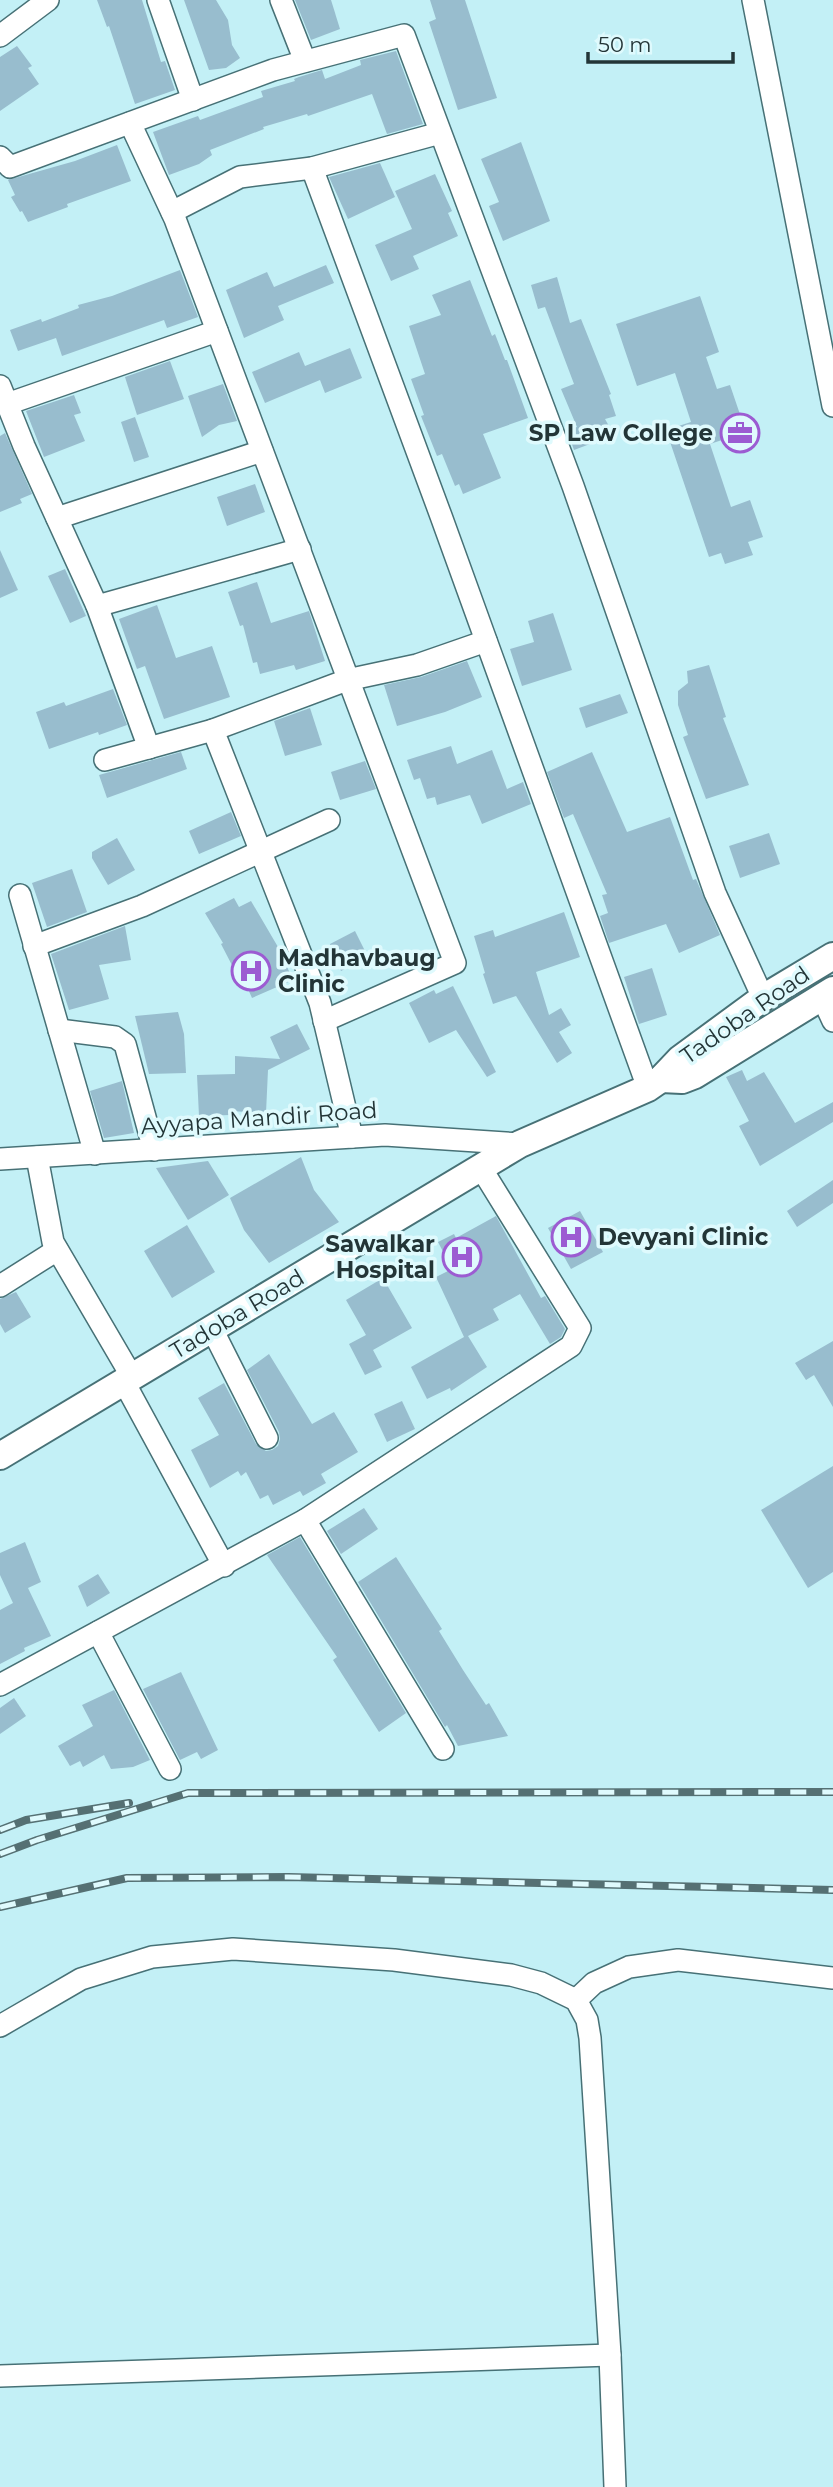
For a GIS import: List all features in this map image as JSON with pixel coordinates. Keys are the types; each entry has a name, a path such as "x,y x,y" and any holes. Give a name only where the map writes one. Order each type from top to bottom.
{"main road":[{"name":"Tadoba Road","path":"655,1084 680,1059 763,998 833,956"},
{"name":"Tadoba Road","path":"0,1456 520,1143 655,1084 695,1075 827,993"}],"street":[{"path":"0,36 48,0"},
{"path":"158,0 193,100"},
{"path":"281,0 305,61"},
{"path":"753,0 833,407"},
{"path":"0,157 10,167 273,70 404,35 573,486 715,893 763,998"},
{"path":"130,123 172,212 455,963 324,1021"},
{"path":"172,212 240,177 312,167 440,133"},
{"path":"312,167 486,641 655,1084"},
{"path":"149,748 97,606 4,395 217,331"},
{"path":"57,517 262,451"},
{"path":"97,606 300,549"},
{"path":"105,760 214,730 347,680 417,665 486,641"},
{"path":"214,730 320,1003 352,1137"},
{"path":"34,946 142,906 329,820"},
{"path":"20,895 95,1154"},
{"path":"827,993 833,1021"},
{"path":"59,1030 115,1037 125,1044 154,1150"},
{"name":"Ayyapa Mandir Road","path":"0,1159 385,1135 520,1143"},
{"path":"37,1157 50,1234 57,1250 128,1379 224,1566"},
{"path":"0,1685 305,1520 574,1343 580,1328 481,1167"},
{"path":"0,1286 57,1250"},
{"path":"212,1329 267,1438"},
{"path":"305,1520 443,1749"},
{"path":"98,1632 170,1769"},
{"path":"0,2026 81,1979 152,1956 233,1949 394,1960 511,1975 541,1983 576,2000 587,2020 590,2038 610,2354 615,2487"},
{"path":"576,2000 594,1983 629,1967 678,1960 833,1978"},
{"path":"0,2376 610,2354"}],"building":[{"path":"97,0 142,0 161,62 165,61 175,90 135,104 109,26 107,27"},
{"path":"184,0 216,0 228,20 232,45 240,58 226,68 209,70"},
{"path":"295,0 331,0 340,29 311,40"},
{"path":"430,0 465,0 497,98 458,110 429,22 436,19"},
{"path":"17,46 32,66 28,68 39,84 0,111 0,57"},
{"path":"396,51 423,124 387,134 372,94 308,116 307,114 263,127 264,129 210,150 212,155 199,164 169,175 153,132 198,116 200,120 263,97 261,91 295,81 294,79 299,77 322,70 325,79 361,65 360,60"},
{"path":"521,142 550,221 503,241 489,206 499,202 481,159"},
{"path":"117,145 131,181 67,204 68,207 28,222 11,197 15,195 8,180 75,161"},
{"path":"380,163 395,197 348,219 329,177"},
{"path":"435,174 452,211 448,213 458,236 413,256 419,269 391,281 375,245 412,229 395,191"},
{"path":"326,265 334,283 278,306 284,320 244,338 226,290 267,272 274,287"},
{"path":"180,270 198,317 167,328 164,320 62,356 56,338 18,351 10,330 41,319 42,322 79,308 78,305 112,296"},
{"path":"557,277 570,323 581,319 611,394 609,395 616,416 605,419 614,435 574,450 567,430 577,427 561,389 574,384 545,307 538,309 531,285"},
{"path":"470,280 492,336 495,334 507,360 528,418 483,434 501,478 463,494 459,484 455,486 442,454 437,456 421,416 424,415 411,379 425,374 409,326 441,315 432,295"},
{"path":"700,296 719,352 706,357 717,389 730,385 746,432 710,444 731,507 750,500 763,537 748,542 753,555 725,564 721,553 709,557 666,430 691,422 675,373 637,386 616,324"},
{"path":"350,348 362,378 325,393 320,380 265,403 252,372 299,352 305,366"},
{"path":"170,361 184,399 137,415 125,377"},
{"path":"223,384 237,421 219,425 202,437 188,396"},
{"path":"74,395 81,413 74,415 85,441 44,457 26,411"},
{"path":"135,417 149,457 134,462 121,422"},
{"path":"5,433 32,494 20,499 22,503 0,512 0,436"},
{"path":"255,484 265,512 227,526 217,497"},
{"path":"0,550 18,590 0,598"},
{"path":"65,569 86,616 70,623 48,576"},
{"path":"257,582 271,623 309,611 325,661 296,670 294,665 260,674 257,662 253,663 243,625 240,626 228,592"},
{"path":"157,605 176,658 212,646 230,697 164,719 145,666 137,669 119,619"},
{"path":"553,613 572,670 522,686 510,649 534,642 528,621"},
{"path":"467,661 482,697 445,712 397,726 384,685 421,677"},
{"path":"709,665 726,717 723,718 749,785 706,799 683,737 688,735 678,705 678,691 688,683 687,671"},
{"path":"113,689 127,725 49,749 36,712 64,702 66,706"},
{"path":"620,694 628,713 586,728 579,708"},
{"path":"310,708 322,745 285,756 274,721"},
{"path":"451,746 457,764 492,750 507,789 523,782 531,804 482,824 470,795 437,805 435,797 427,799 420,778 414,780 407,760"},
{"path":"181,752 187,769 107,798 99,775"},
{"path":"592,752 627,832 670,817 693,880 696,879 720,935 679,953 666,924 609,943 600,916 608,913 602,895 607,894 573,814 564,818 547,772"},
{"path":"365,761 376,789 340,800 331,772"},
{"path":"231,812 241,836 199,854 189,831"},
{"path":"769,833 780,864 740,878 729,846"},
{"path":"117,838 135,870 108,885 92,858 92,852"},
{"path":"72,869 87,912 47,927 32,883"},
{"path":"234,898 239,907 251,901 278,947 293,980 252,998 239,969 235,971 221,944 223,943 205,913"},
{"path":"564,912 580,957 536,972 549,1015 561,1008 571,1025 559,1032 572,1053 557,1063 516,996 493,1004 474,936 493,930 495,937"},
{"path":"125,926 131,960 99,965 109,999 69,1010 51,954"},
{"path":"355,931 368,957 341,971 330,944"},
{"path":"652,968 667,1015 639,1024 624,977"},
{"path":"453,986 496,1072 487,1077 456,1030 429,1043 409,1003 434,990 436,994"},
{"path":"178,1012 184,1034 186,1073 149,1074 135,1016"},
{"path":"297,1024 310,1049 268,1070 266,1113 230,1111 230,1115 199,1116 197,1075 235,1074 235,1056 280,1059 270,1037"},
{"path":"742,1070 747,1081 764,1072 795,1123 833,1102 833,1122 760,1166 739,1126 749,1121 726,1077"},
{"path":"122,1081 134,1133 104,1138 90,1091"},
{"path":"301,1157 314,1190 339,1222 269,1263 244,1230 230,1198"},
{"path":"208,1161 229,1195 188,1220 156,1168"},
{"path":"833,1180 833,1203 797,1227 787,1211"},
{"path":"580,1211 603,1252 571,1269 548,1228"},
{"path":"496,1216 541,1298 545,1296 565,1329 561,1337 550,1344 520,1294 493,1309 499,1320 468,1336 487,1367 451,1391 450,1388 427,1399 411,1367 464,1337 436,1277 452,1269 438,1242 454,1234 456,1238"},
{"path":"187,1225 215,1272 172,1298 144,1251"},
{"path":"383,1278 412,1328 373,1350 382,1367 365,1375 349,1344 366,1335 346,1300"},
{"path":"16,1292 31,1317 5,1333 0,1324 0,1299"},
{"path":"833,1341 833,1407 814,1375 806,1380 795,1363"},
{"path":"269,1354 312,1424 334,1412 358,1452 321,1474 326,1483 303,1496 300,1491 273,1505 268,1495 260,1499 246,1472 241,1476 238,1471 210,1488 191,1450 219,1435 198,1398 224,1383 256,1444 266,1451 278,1446 279,1432 247,1370"},
{"path":"402,1401 415,1429 387,1442 374,1414"},
{"path":"833,1466 833,1572 808,1588 761,1510"},
{"path":"364,1508 378,1529 341,1554 327,1531"},
{"path":"300,1537 406,1713 379,1732 333,1660 337,1657 267,1555"},
{"path":"25,1542 41,1582 28,1588 51,1636 24,1648 25,1651 0,1664 0,1610 13,1603 0,1575 0,1553"},
{"path":"396,1557 442,1629 439,1631 463,1670 486,1705 489,1703 508,1736 458,1746 447,1725 445,1727 358,1582"},
{"path":"98,1574 110,1593 87,1607 78,1586"},
{"path":"181,1672 218,1750 201,1759 197,1752 180,1760 143,1689"},
{"path":"114,1690 150,1760 133,1767 111,1769 104,1755 83,1767 80,1761 70,1766 58,1746 93,1726 82,1705"},
{"path":"14,1698 26,1716 0,1734 0,1708"}],"railway":[{"path":"0,1854 188,1793 833,1792"},
{"path":"0,1830 26,1820 129,1803"},
{"path":"0,1907 127,1878 288,1877 833,1890"}],"place":[{"name":"SP Law College","path":"740,433"},
{"name":"Madhavbaug Clinic","path":"251,971"},
{"name":"Devyani Clinic","path":"571,1237"},
{"name":"Sawalkar Hospital","path":"462,1257"}]}
